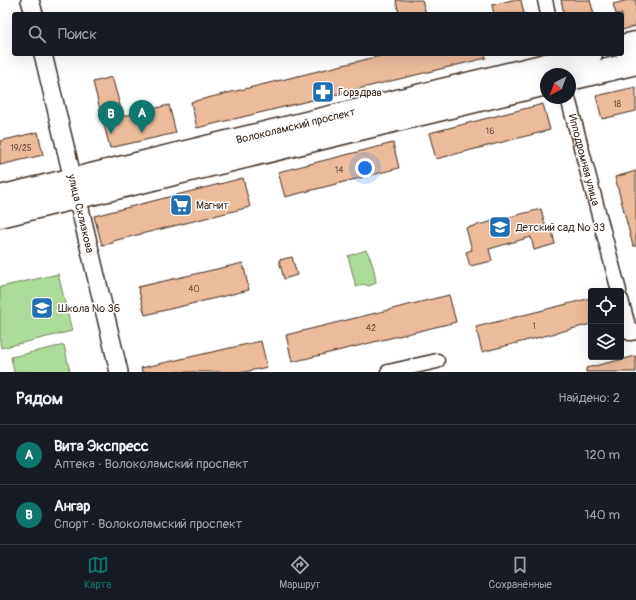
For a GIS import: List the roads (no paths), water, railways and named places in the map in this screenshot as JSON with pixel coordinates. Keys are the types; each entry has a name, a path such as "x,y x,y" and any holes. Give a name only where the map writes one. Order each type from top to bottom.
{"main road":[{"path":"624,46 636,43"},
{"name":"Волоколамский проспект","path":"0,216 76,188 563,65 586,56"},
{"name":"Волоколамский проспект","path":"563,65 636,63"},
{"name":"Волоколамский проспект","path":"0,197 76,188 540,85"}],"street":[{"path":"30,0 33,12"},
{"path":"545,0 548,12"},
{"name":"улица Склизкова","path":"43,56 119,372"},
{"name":"Ипподромная улица","path":"570,104 618,288"},
{"path":"624,308 633,332"},
{"path":"388,372 437,361"}],"place":[{"name":"Горздрав","path":"323,92"},
{"name":"Вита Экспресс","path":"142,133"},
{"name":"Ангар","path":"111,134"},
{"name":"Магнит","path":"181,205"},
{"name":"Детский сад № 33","path":"500,227"},
{"name":"Школа № 36","path":"42,308"}]}
